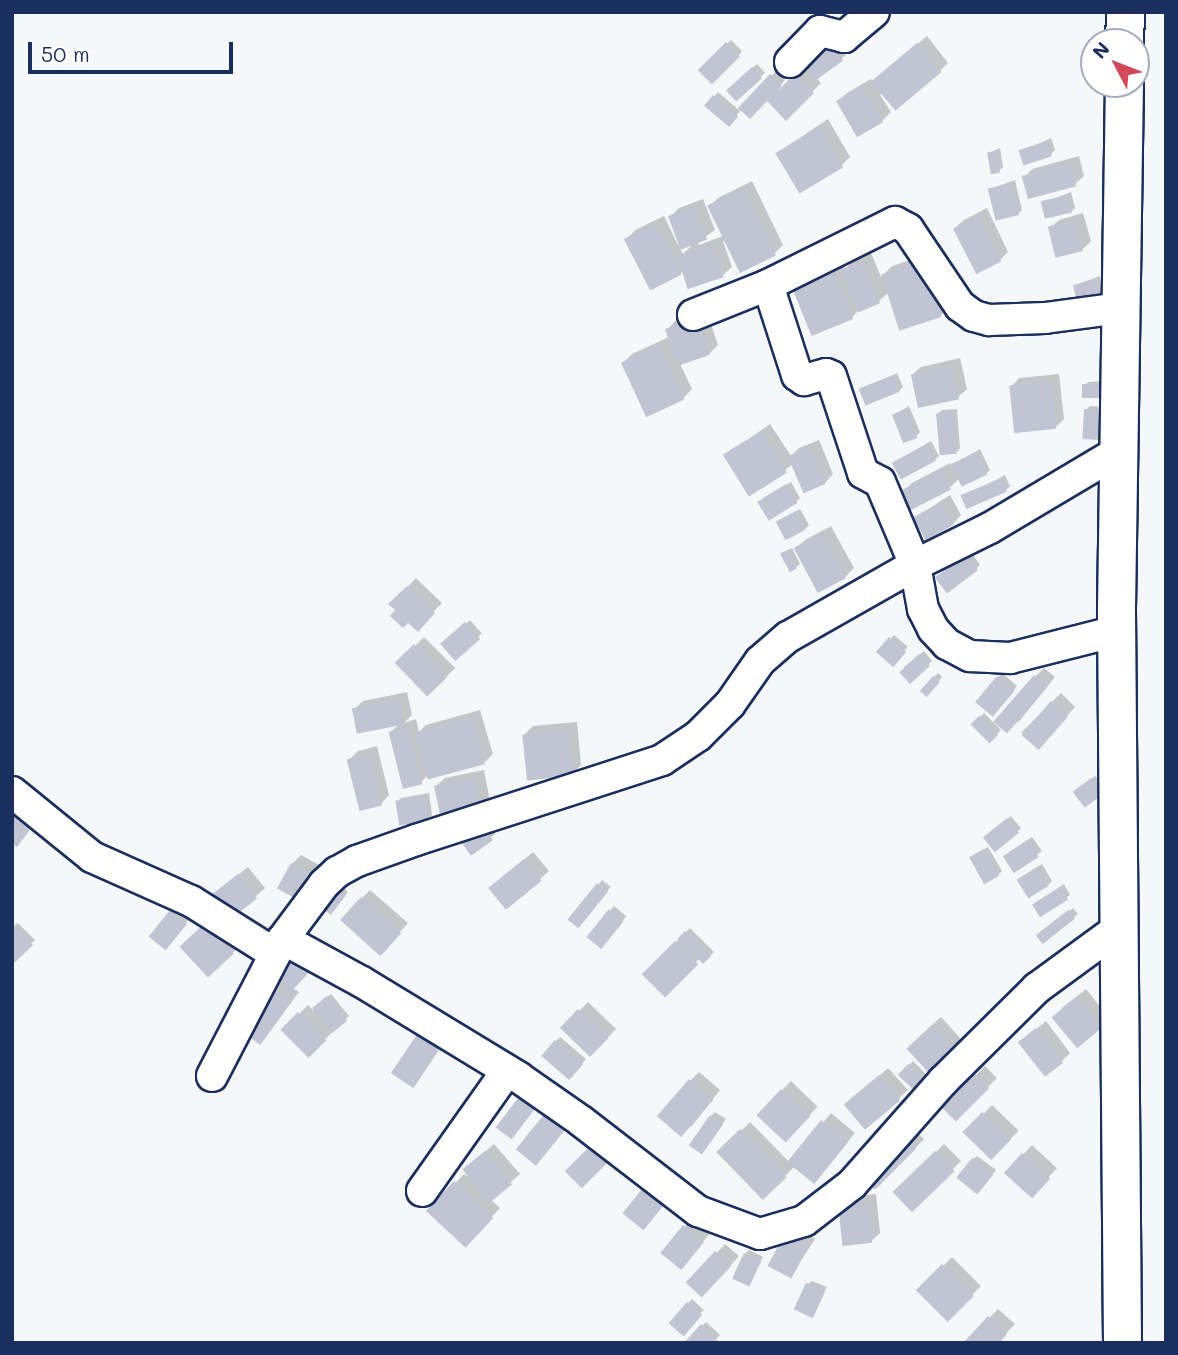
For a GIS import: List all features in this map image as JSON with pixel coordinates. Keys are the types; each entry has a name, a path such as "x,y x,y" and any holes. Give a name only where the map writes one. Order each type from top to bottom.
{"street":[{"path":"790,62 820,31 844,37 874,12"},
{"path":"1122,1343 1116,631 1124,98"},
{"path":"693,315 768,285 895,222 908,229 960,306 974,316 989,320 1045,318 1121,308"},
{"path":"768,285 797,375 804,380 826,374 831,376 863,473 880,482 915,565 923,609 933,629 947,644 970,656 1010,658 1116,631"},
{"path":"212,1076 279,946 324,884 357,861 662,760 698,736 730,704 760,661 788,637 915,565 990,528 1119,451"},
{"path":"12,792 92,857 191,901 279,946 362,982 507,1071 581,1121 698,1211 760,1234 804,1221 852,1184 943,1081 1037,988 1119,928"},
{"path":"422,1191 507,1071"}],"building":[{"path":"829,41 843,60 816,80 801,61"},
{"path":"726,42 740,56 712,84 698,70"},
{"path":"917,43 941,72 895,111 871,82"},
{"path":"752,67 762,78 736,102 726,90"},
{"path":"770,74 782,85 778,91 794,74 814,93 786,121 767,101 750,119 738,108"},
{"path":"862,86 883,122 857,137 836,101"},
{"path":"713,95 738,116 729,127 704,106"},
{"path":"819,127 843,167 799,194 775,153"},
{"path":"1047,141 1052,156 1023,165 1018,150"},
{"path":"996,151 1000,173 991,174 987,153"},
{"path":"1070,163 1076,186 1028,199 1022,176"},
{"path":"1011,183 1019,215 996,221 988,189"},
{"path":"743,188 776,255 740,273 707,206"},
{"path":"1068,195 1072,213 1045,219 1041,201"},
{"path":"694,206 707,240 681,250 668,216"},
{"path":"978,216 1001,261 976,274 953,229"},
{"path":"1075,220 1083,251 1056,258 1048,227"},
{"path":"655,223 681,275 650,291 624,239"},
{"path":"713,244 724,277 688,289 677,256"},
{"path":"862,261 880,303 859,312 841,270"},
{"path":"923,261 941,317 899,331 881,275"},
{"path":"833,269 853,319 812,336 791,286"},
{"path":"1096,279 1101,298 1078,305 1073,285"},
{"path":"697,318 710,355 678,366 665,329"},
{"path":"659,345 684,399 646,417 621,363"},
{"path":"952,366 959,399 918,408 911,375"},
{"path":"893,375 900,392 865,406 859,389"},
{"path":"1051,381 1056,429 1014,433 1009,385"},
{"path":"1082,384 1104,384 1104,398 1082,398"},
{"path":"906,409 917,438 903,443 892,414"},
{"path":"1084,409 1102,410 1100,440 1082,439"},
{"path":"953,412 957,454 940,455 936,413"},
{"path":"761,431 787,473 749,496 723,455"},
{"path":"927,444 936,461 901,480 892,463"},
{"path":"810,447 826,484 804,493 788,456"},
{"path":"976,452 987,474 962,487 951,464"},
{"path":"941,470 951,490 910,510 900,491"},
{"path":"1001,478 1007,492 966,509 960,495"},
{"path":"786,484 798,503 769,521 757,502"},
{"path":"941,502 954,525 926,540 913,518"},
{"path":"796,511 806,530 786,540 776,522"},
{"path":"822,533 846,578 818,593 794,548"},
{"path":"787,550 797,569 790,572 780,554"},
{"path":"966,554 978,570 947,593 935,577"},
{"path":"407,586 435,613 418,632 408,623 403,628 390,616 395,610 388,604"},
{"path":"465,622 480,639 455,661 440,644"},
{"path":"889,637 906,652 893,667 876,652"},
{"path":"414,644 447,678 427,697 395,663"},
{"path":"919,654 930,666 910,684 899,672"},
{"path":"1034,675 1048,687 1007,734 993,722"},
{"path":"933,676 940,682 927,697 920,691"},
{"path":"997,676 1015,691 993,717 975,702"},
{"path":"399,699 404,725 357,734 352,708"},
{"path":"1051,701 1068,716 1039,750 1021,735"},
{"path":"979,716 998,735 990,744 971,724"},
{"path":"472,717 485,764 428,780 415,732"},
{"path":"408,727 422,784 403,789 389,732"},
{"path":"568,730 573,776 527,781 522,735"},
{"path":"369,754 382,805 360,811 347,760"},
{"path":"475,777 482,811 441,820 434,786"},
{"path":"1091,778 1103,794 1085,808 1073,792"},
{"path":"425,796 429,821 399,825 395,801"},
{"path":"12,810 35,823 17,847 12,843"},
{"path":"1007,818 1019,833 995,852 983,838"},
{"path":"481,823 493,840 471,856 459,838"},
{"path":"1028,840 1039,857 1014,873 1003,856"},
{"path":"984,849 999,876 984,884 969,857"},
{"path":"524,859 542,881 506,910 488,888"},
{"path":"291,863 320,879 306,904 277,888"},
{"path":"1037,867 1049,886 1028,898 1017,880"},
{"path":"238,874 257,898 232,918 213,894"},
{"path":"597,883 608,892 578,928 567,920"},
{"path":"333,886 346,896 331,915 318,905"},
{"path":"1060,887 1068,900 1040,917 1032,904"},
{"path":"361,897 401,933 380,956 340,920"},
{"path":"609,909 624,921 601,949 586,937"},
{"path":"170,910 187,924 166,950 149,936"},
{"path":"1068,910 1075,919 1042,944 1036,935"},
{"path":"205,923 234,954 208,978 179,947"},
{"path":"12,924 33,945 12,965"},
{"path":"685,931 711,956 703,964 677,939"},
{"path":"675,941 698,964 665,998 642,974"},
{"path":"297,953 313,968 291,992 274,977"},
{"path":"271,986 292,1001 260,1045 239,1030"},
{"path":"327,996 347,1021 332,1033 312,1008"},
{"path":"1076,997 1102,1028 1077,1048 1051,1018"},
{"path":"578,1009 608,1038 590,1057 560,1028"},
{"path":"298,1012 326,1040 309,1058 280,1030"},
{"path":"932,1025 955,1049 929,1073 906,1049"},
{"path":"1036,1028 1063,1063 1045,1077 1018,1042"},
{"path":"420,1030 442,1045 413,1088 391,1073"},
{"path":"555,1040 583,1064 569,1080 541,1056"},
{"path":"908,1064 927,1082 917,1093 898,1075"},
{"path":"975,1074 989,1088 956,1121 942,1107"},
{"path":"879,1075 900,1100 865,1130 844,1105"},
{"path":"689,1079 713,1100 681,1137 657,1116"},
{"path":"781,1089 810,1116 786,1143 756,1115"},
{"path":"524,1090 540,1102 512,1140 496,1128"},
{"path":"546,1112 566,1128 536,1166 516,1149"},
{"path":"982,1112 1011,1140 991,1160 963,1132"},
{"path":"710,1115 723,1124 702,1154 689,1145"},
{"path":"821,1120 848,1142 814,1184 787,1162"},
{"path":"740,1129 787,1177 763,1200 716,1152"},
{"path":"901,1134 916,1149 875,1190 860,1175"},
{"path":"591,1145 608,1162 582,1188 565,1171"},
{"path":"485,1151 512,1184 490,1203 462,1169"},
{"path":"935,1151 954,1171 912,1212 893,1192"},
{"path":"1022,1153 1050,1178 1032,1198 1004,1173"},
{"path":"972,1158 993,1175 977,1194 956,1177"},
{"path":"454,1181 493,1218 466,1248 426,1211"},
{"path":"647,1183 668,1200 643,1230 622,1213"},
{"path":"868,1202 872,1243 842,1246 838,1205"},
{"path":"683,1225 704,1242 681,1270 660,1253"},
{"path":"784,1235 808,1248 791,1279 768,1266"},
{"path":"715,1251 731,1266 702,1297 686,1282"},
{"path":"744,1253 761,1261 749,1286 732,1278"},
{"path":"942,1264 974,1296 948,1322 916,1290"},
{"path":"806,1283 825,1292 813,1318 794,1309"},
{"path":"687,1302 702,1315 684,1336 669,1323"},
{"path":"988,1316 1007,1334 999,1343 967,1343 965,1341"},
{"path":"701,1324 717,1340 714,1343 684,1343"}]}
